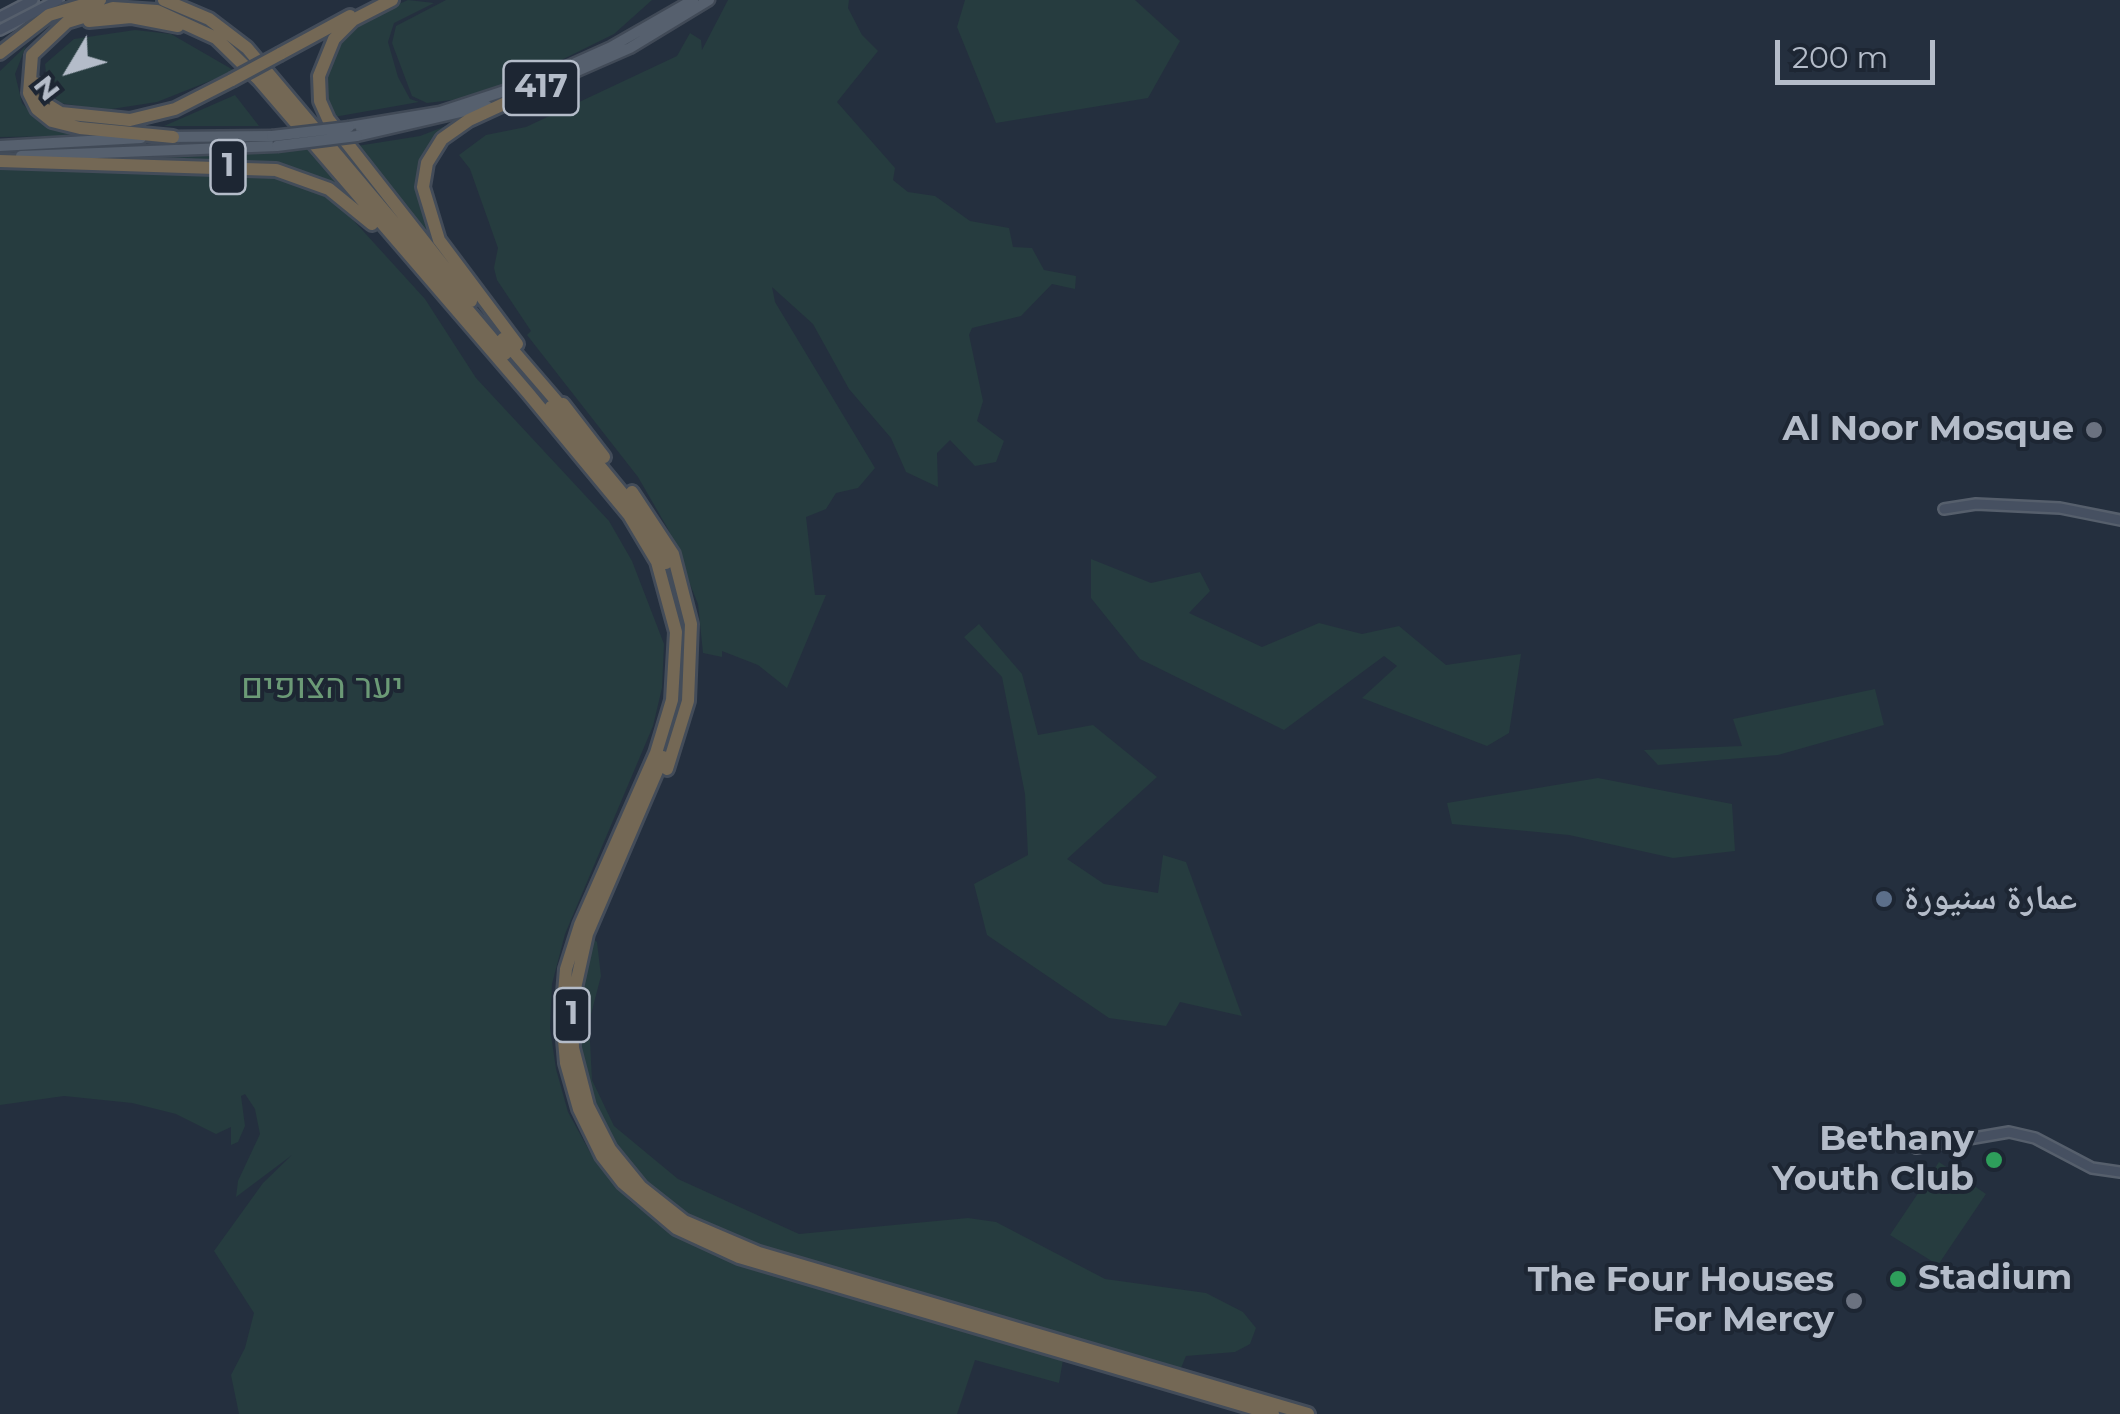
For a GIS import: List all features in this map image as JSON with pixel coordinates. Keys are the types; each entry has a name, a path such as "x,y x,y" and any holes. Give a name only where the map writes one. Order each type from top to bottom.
{"highway":[{"path":"0,53 49,15 100,0"},
{"name":"1","path":"164,0 225,29 268,71 598,464 659,546 684,625 681,697 663,758 612,872 576,974 572,1024 577,1067 588,1106 631,1177 672,1213 760,1253 1308,1414"},
{"path":"247,68 186,28 116,17 72,27 42,52 35,71 38,92 46,105 91,119 155,116 232,80 379,0"},
{"path":"392,0 353,20 334,39 318,76 322,108 460,288 652,516 673,554 685,592 692,640 692,678 678,738 654,796 612,872"},
{"path":"172,136 80,128 52,121 37,109 29,93 26,76 32,55 52,32 79,16 138,8 167,14 204,30 247,68 421,271"},
{"path":"521,96 442,138 427,163 424,201 448,255 604,458"},
{"name":"1","path":"0,160 235,167 292,174 341,196 421,271 629,516 657,562 674,614 677,664 669,716 580,925 563,991 562,1039 572,1087 591,1138 613,1172 644,1204 676,1228 738,1257 1273,1414"}],"main road":[{"name":"417","path":"353,132 440,112 522,86 610,47 692,0"},
{"name":"417","path":"0,160 275,141 426,123 521,96 630,48 708,0"},
{"name":"417","path":"0,146 172,136 275,141"}],"street":[{"path":"0,17 32,0"},
{"path":"0,30 58,0"},
{"path":"1944,509 1976,504 2060,508 2120,520"},
{"path":"1916,1148 2009,1132 2036,1138 2092,1168 2120,1172"}],"green space":[{"path":"408,0 434,3 394,23 388,42 398,77 410,99 419,102 334,117 326,96 325,77 338,42 369,17"},
{"path":"446,0 652,0 614,34 529,76 460,99 427,103 412,96 392,43 396,26"},
{"path":"728,0 849,0 848,8 862,35 878,51 837,102 895,168 893,180 908,192 935,196 970,221 1009,228 1013,247 1032,248 1044,270 1076,276 1075,289 1052,284 1021,316 972,328 969,335 983,401 977,421 1004,441 996,462 975,466 950,440 937,453 938,487 906,472 891,438 849,389 813,324 772,287 775,302 875,468 858,488 836,493 826,509 806,517 815,595 826,595 787,688 758,665 722,651 722,657 703,653 698,604 668,529 638,477 527,335 531,331 497,280 494,268 498,248 470,169 459,155 486,135 526,127 677,56 690,33 701,40 702,50"},
{"path":"965,0 1135,0 1180,41 1148,98 996,123 957,27"},
{"path":"135,30 171,34 235,71 157,102 105,110 60,103 48,90 45,64 74,39"},
{"path":"26,46 15,74 22,103 40,123 78,136 0,137 0,71"},
{"path":"235,95 259,126 164,126"},
{"path":"451,124 427,147 419,166 418,196 433,247 357,146 420,136"},
{"path":"309,148 352,196 315,175 276,167 40,160"},
{"name":"יער הצופים","path":"0,167 271,176 314,189 344,210 425,299 476,378 609,521 632,561 664,644 662,688 653,726 565,934 552,984 550,1028 556,1069 568,1112 591,1154 630,1201 680,1237 827,1291 1063,1360 1059,1383 975,1360 957,1414 239,1414 231,1375 245,1348 254,1313 214,1251 263,1183 292,1155 236,1197 238,1181 260,1134 255,1109 245,1094 241,1096 245,1126 238,1142 231,1145 231,1127 216,1134 176,1114 132,1103 64,1096 0,1105"},
{"path":"1091,559 1151,583 1200,572 1210,591 1189,613 1262,647 1319,623 1362,634 1399,626 1446,665 1521,654 1509,733 1487,746 1362,698 1397,666 1384,656 1284,730 1140,659 1091,598"},
{"path":"979,624 1022,674 1038,735 1093,725 1157,777 1067,859 1104,884 1158,893 1163,855 1186,862 1242,1016 1180,1002 1166,1026 1109,1018 987,935 974,884 1028,855 1025,794 1002,677 964,637"},
{"path":"1875,689 1884,725 1778,755 1658,765 1644,750 1742,746 1733,719"},
{"path":"1598,778 1732,804 1735,851 1673,858 1569,835 1452,824 1447,803"},
{"path":"591,937 597,942 601,976 589,1022 592,1080 614,1126 678,1179 799,1234 968,1218 996,1222 1105,1279 1206,1293 1243,1312 1256,1328 1250,1344 1235,1352 1186,1356 1181,1368 1135,1358 756,1248 708,1228 665,1202 623,1161 590,1102 574,1018"},
{"path":"1939,1162 1986,1194 1938,1265 1890,1235"}],"place":[{"name":"Al Noor Mosque","path":"2094,430"},
{"name":"عمارة سنيورة","path":"1884,899"},
{"name":"Bethany Youth Club","path":"1994,1160"},
{"name":"Stadium","path":"1898,1279"},
{"name":"The Four Houses For Mercy","path":"1854,1301"}]}
